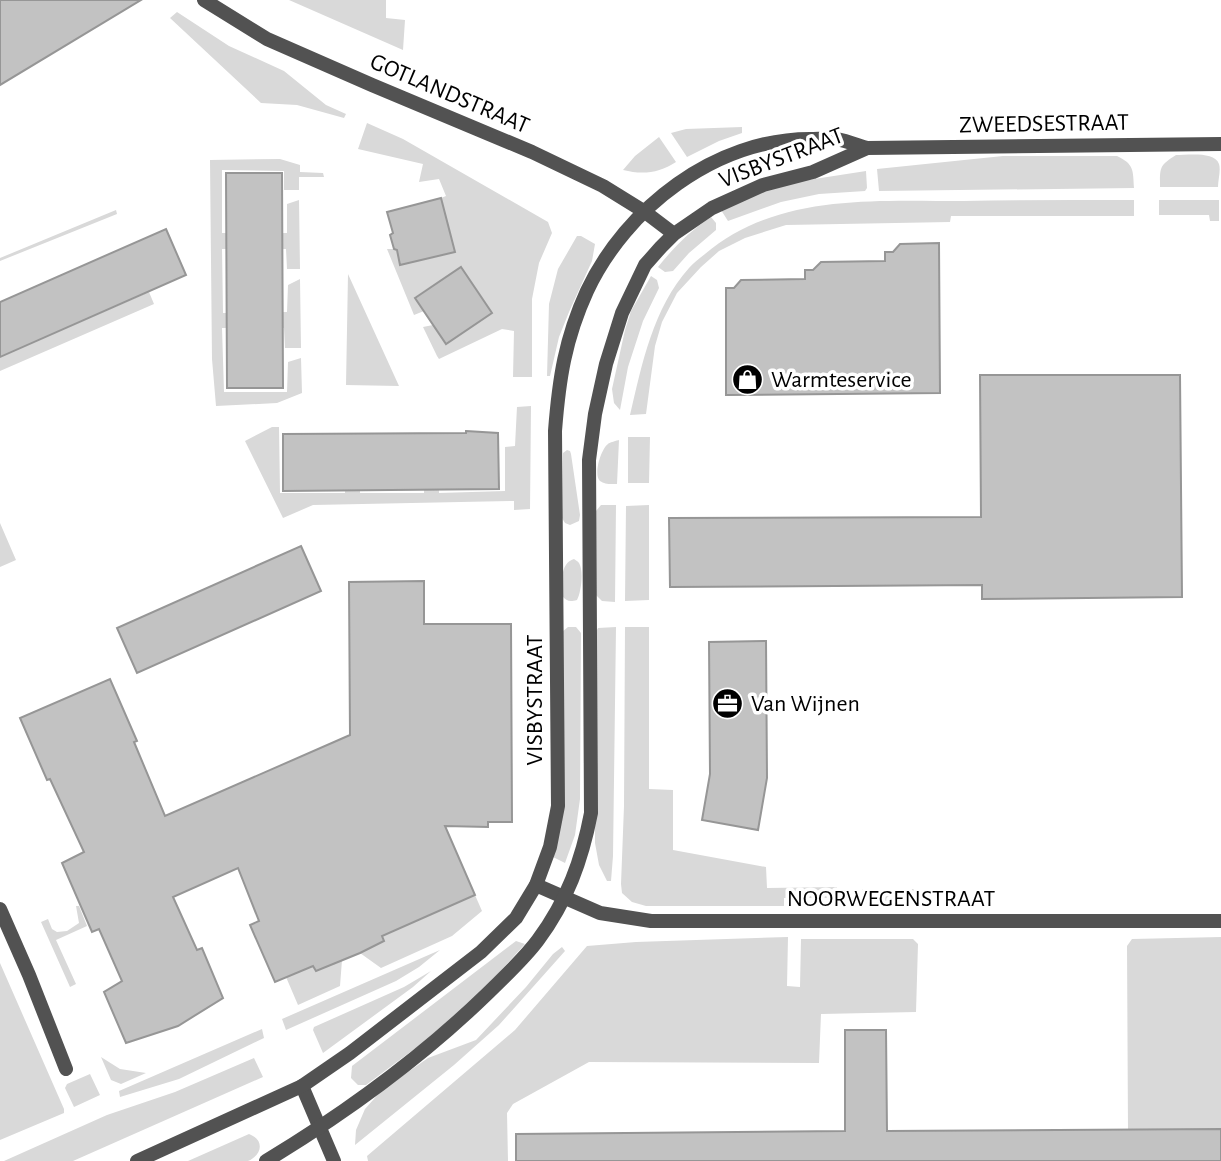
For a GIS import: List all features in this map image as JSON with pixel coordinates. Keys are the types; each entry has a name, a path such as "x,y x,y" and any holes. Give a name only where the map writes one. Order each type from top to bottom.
{"street":[{"name":"GOTLANDSTRAAT","path":"204,0 267,39 532,152 603,186 674,234"},
{"name":"VISBYSTRAAT","path":"536,885 550,848 558,806 555,431 560,377 571,332 588,288 612,246 645,212 693,173 740,152 771,142 836,139 867,148"},
{"name":"ZWEEDSESTRAAT","path":"867,148 1221,144"},
{"name":"VISBYSTRAAT","path":"564,898 583,853 591,813 589,460 606,364 622,313 645,265 674,234 712,208 763,185 813,172 867,148"},
{"name":"NOORWEGENSTRAAT","path":"536,885 600,913 651,921 1221,921"},
{"path":"137,1161 302,1086 481,952 516,918 536,885"},
{"path":"266,1161 321,1128 390,1078 468,1012 538,941 564,898"},
{"path":"0,909 66,1069"},
{"path":"302,1086 334,1161"}],"shaded area":[{"path":"289,0 386,0 386,18 405,20 403,50"},
{"path":"177,12 229,46 284,71 326,105 346,114 344,118 297,105 261,103 170,18"},
{"path":"367,123 403,139 548,222 552,233 539,263 532,299 532,377 513,377 514,331 502,329 439,359 437,356 423,327 433,325 446,344 492,312 461,267 415,297 424,311 414,315 387,249 397,249 401,265 454,252 441,198 446,196 439,179 419,182 423,164 358,149"},
{"path":"742,127 742,133 687,157 671,133 686,129"},
{"path":"659,137 676,162 651,172 623,170 635,156"},
{"path":"1176,155 1200,155 1216,160 1220,169 1218,187 1160,187 1162,168"},
{"path":"1003,156 1117,156 1132,168 1134,188 879,191 877,169"},
{"path":"280,159 300,165 300,172 323,173 324,177 299,177 299,190 284,190 284,171 222,170 222,233 287,233 287,204 299,200 300,269 287,269 286,249 222,249 223,313 287,312 288,285 300,279 301,348 285,348 284,328 222,328 224,392 287,392 288,362 301,358 302,393 277,403 216,406 212,359 210,160"},
{"path":"866,171 865,191 819,194 781,202 728,221 721,210 766,190 795,182"},
{"path":"1134,200 1134,216 951,216 950,222 786,225 745,238 719,251 677,293 662,322 655,346 646,414 630,415 650,337 677,284 705,254 733,234 763,220 795,210 862,202"},
{"path":"1159,200 1219,200 1219,221 1210,221 1209,215 1159,215"},
{"path":"116,210 117,214 0,261 0,258"},
{"path":"711,217 716,223 716,230 673,271 665,272 658,267 670,252"},
{"path":"577,236 595,244 592,261 559,337 550,376 547,376 549,304 558,269"},
{"path":"348,274 399,386 346,385"},
{"path":"651,276 657,280 659,288 643,321 628,367 620,410 614,403 612,389 625,330 631,311"},
{"path":"149,292 154,304 0,371 0,357"},
{"path":"531,406 530,509 514,510 514,501 313,505 283,518 245,441 272,427 279,427 280,493 345,493 344,438 360,437 360,493 424,493 425,433 437,434 439,493 505,491 505,447 515,446 517,407"},
{"path":"628,437 650,437 649,483 628,483"},
{"path":"619,440 617,484 604,483 600,481 597,473 601,456 608,444"},
{"path":"567,450 571,454 580,515 579,521 570,525 562,518 563,453"},
{"path":"601,505 616,505 615,602 602,601 595,594 596,511"},
{"path":"649,505 649,600 625,601 626,506"},
{"path":"0,523 16,560 0,567"},
{"path":"574,559 581,567 581,582 577,600 570,601 562,596 563,574 566,565"},
{"path":"568,627 576,627 581,633 580,799 575,835 565,863 553,857 562,632"},
{"path":"616,627 613,856 611,881 607,881 599,865 595,843 595,634 598,628"},
{"path":"625,627 649,627 649,789 673,790 673,850 766,867 767,888 837,887 838,899 830,905 829,898 784,898 784,906 646,906 632,902 622,893"},
{"path":"862,889 914,889 915,905 869,906 862,900"},
{"path":"475,895 482,911 452,936 381,968 360,953 384,941 382,936"},
{"path":"76,906 79,906 87,926 56,940 76,984 70,987 41,922 48,919 52,929 57,932 67,931 79,923"},
{"path":"788,937 787,986 800,987 801,939 913,939 918,944 916,1012 821,1014 819,1063 589,1062 513,1104 507,1113 508,1161 368,1161 367,1156 515,1030 587,946"},
{"path":"1221,937 1221,1129 1128,1130 1127,946 1132,939"},
{"path":"516,941 525,944 478,996 417,1047 366,1085 358,1085 351,1078 352,1066"},
{"path":"562,947 565,951 499,1025 355,1145 356,1130 365,1109 381,1091 428,1058 476,1040"},
{"path":"440,950 396,981 286,1030 282,1019"},
{"path":"342,960 340,986 298,1005 286,977 313,966 316,971"},
{"path":"0,963 64,1113 0,1140"},
{"path":"431,971 323,1053 314,1027 404,987"},
{"path":"262,1029 264,1038 179,1079 120,1097 119,1091"},
{"path":"101,1057 120,1069 146,1073 121,1084 111,1080"},
{"path":"254,1058 263,1077 73,1161 4,1161 107,1115 175,1092"},
{"path":"90,1074 100,1095 74,1107 65,1088 67,1084"},
{"path":"249,1134 258,1140 260,1148 248,1161 188,1161"}],"building":[{"path":"0,0 141,0 0,85"},
{"path":"226,173 282,173 283,388 227,388"},
{"path":"441,198 455,252 400,265 390,235 393,233 387,212"},
{"path":"166,229 186,275 0,357 0,302"},
{"path":"939,243 940,393 726,395 726,288 734,288 741,280 805,279 805,270 813,270 821,262 885,261 885,252 893,252 900,244"},
{"path":"461,267 492,313 446,344 415,298"},
{"path":"980,375 1180,375 1182,597 982,599 982,585 670,587 669,518 981,517"},
{"path":"466,431 498,433 499,489 283,491 283,434"},
{"path":"301,546 321,591 137,673 117,628"},
{"path":"424,581 424,624 511,624 512,822 488,822 488,827 445,826 475,895 382,936 384,941 360,953 316,971 313,966 275,982 250,925 259,921 238,868 173,897 197,950 202,948 223,998 178,1026 126,1043 104,992 122,981 99,929 92,932 62,863 84,852 50,779 47,780 20,718 110,679 165,816 350,735 349,582"},
{"path":"766,641 767,778 758,830 702,820 710,774 709,642"},
{"path":"845,1030 886,1030 887,1131 1221,1129 1221,1161 516,1161 516,1134 845,1131"}],"place":[{"name":"Warmteservice","path":"748,379"},
{"name":"Van Wijnen","path":"728,703"}]}
